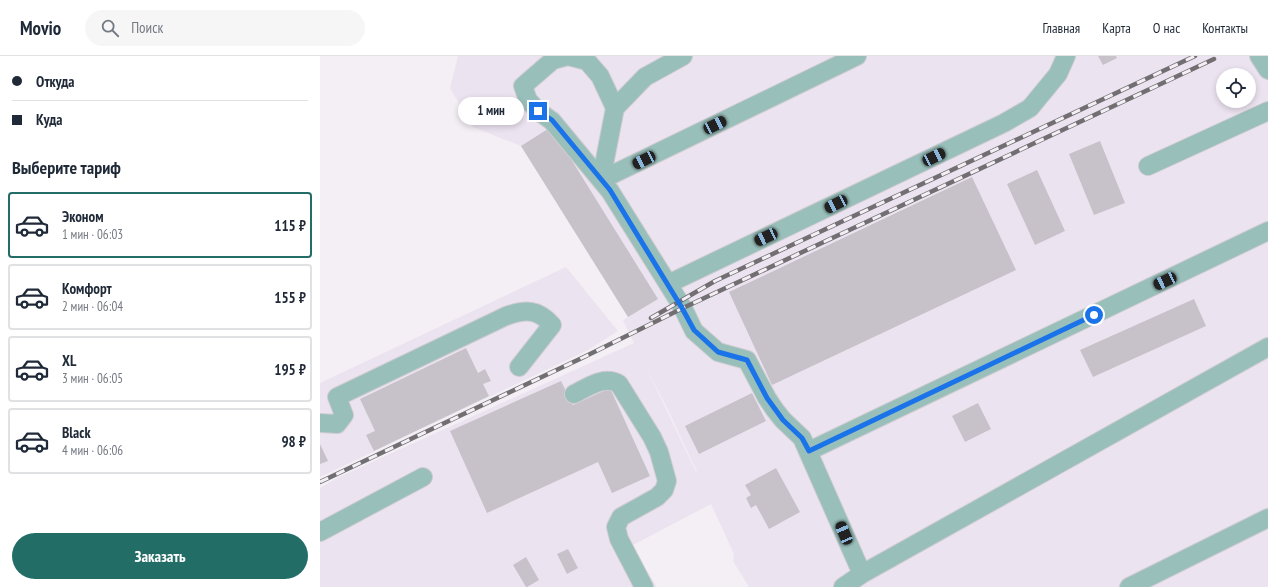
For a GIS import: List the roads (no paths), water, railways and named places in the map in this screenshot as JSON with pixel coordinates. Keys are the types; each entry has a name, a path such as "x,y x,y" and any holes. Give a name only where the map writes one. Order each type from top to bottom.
{"lane":[{"path":"615,108 600,76 587,61 568,56 553,60 523,86 528,100 538,111 552,120 610,190 668,284 694,330 718,352 747,360 767,398 783,420 802,438 862,574"},
{"path":"601,180 615,108 645,77 683,56"},
{"path":"601,180 857,56"},
{"path":"668,284 1004,123 1030,108 1058,74 1066,56"},
{"path":"1259,56 1268,70"},
{"path":"1148,166 1268,111"},
{"path":"809,451 1268,231"},
{"path":"320,423 338,424 344,415 337,397 506,316 526,311 536,312 545,317 552,325 519,367"},
{"path":"843,587 862,574 1268,347"},
{"path":"574,394 602,381 614,381 619,384 652,437 659,452 667,481 664,490 657,497 621,517 616,527 618,539 644,587"},
{"path":"320,532 423,477"},
{"path":"1129,587 1268,518"}],"railway":[{"path":"651,318 715,281 1195,56"},
{"path":"320,482 584,357 683,308 1214,59"}]}
